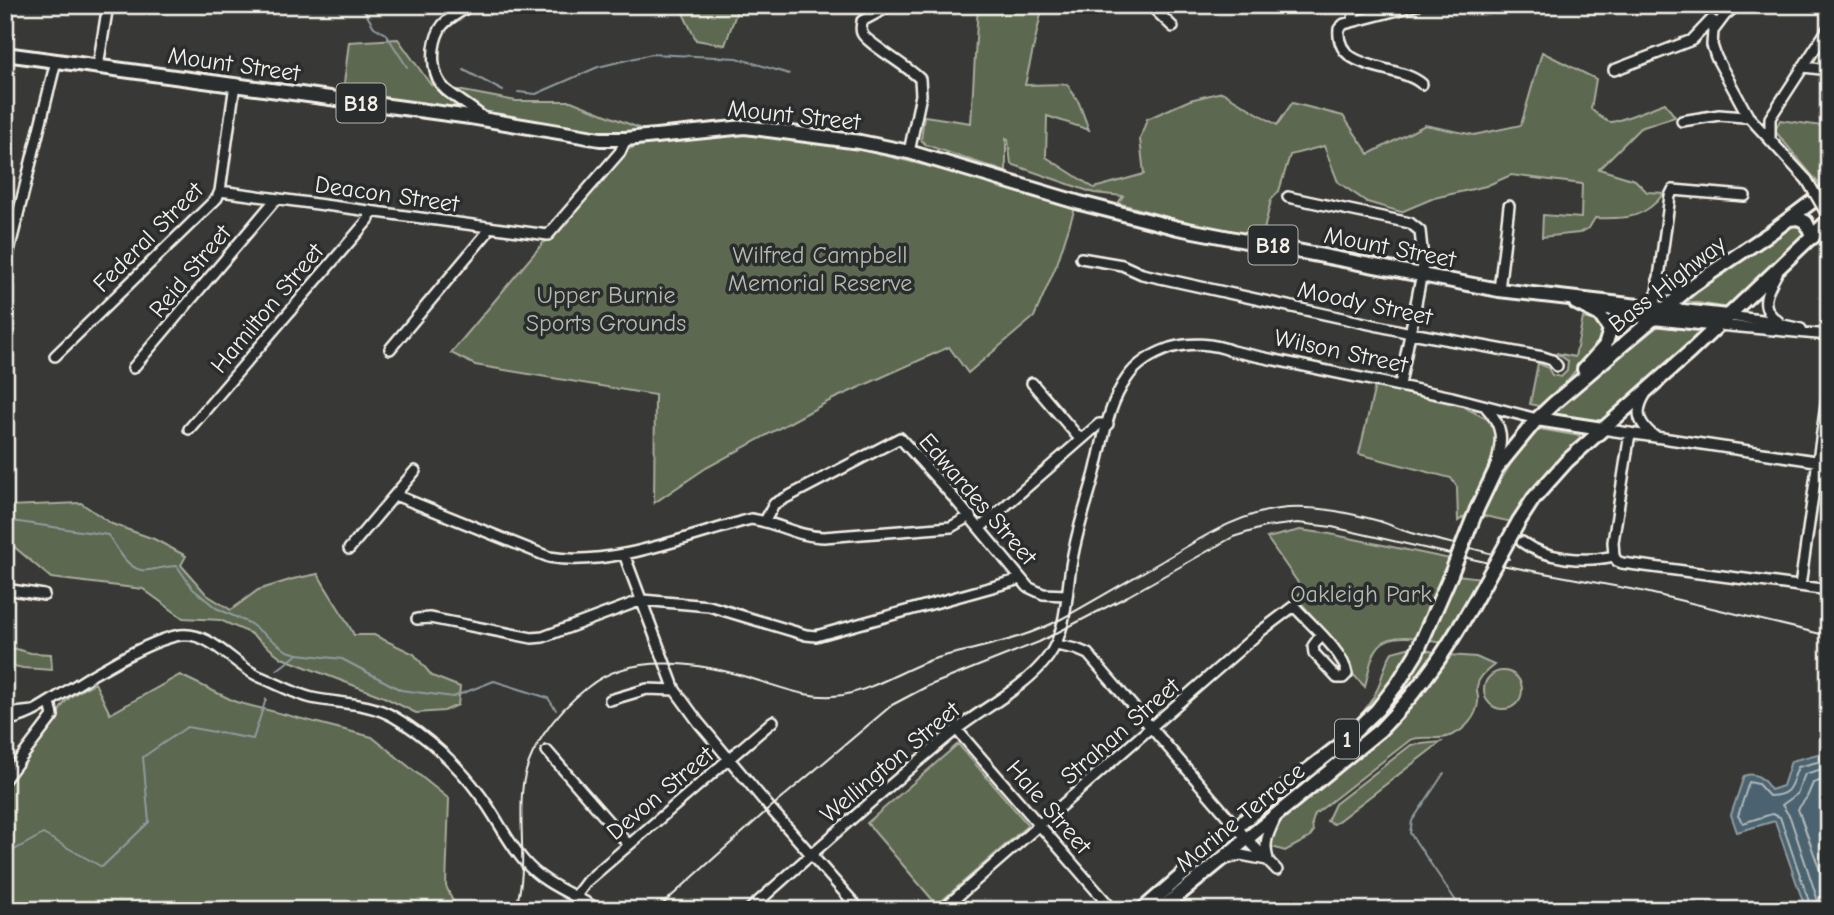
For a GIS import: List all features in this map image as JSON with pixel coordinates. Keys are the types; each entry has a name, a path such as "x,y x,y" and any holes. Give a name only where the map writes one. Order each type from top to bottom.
{"highway":[{"name":"Mount Street","path":"5,54 235,84 574,135 626,139 745,127 860,142 909,152 1080,203 1178,228 1421,279 1723,320"},
{"name":"Bass Highway","path":"1537,419 1658,311 1829,188"},
{"path":"1789,219 1798,218 1805,222 1813,237"},
{"path":"1723,320 1780,269 1829,219"},
{"path":"1554,403 1602,349 1610,333 1609,325 1600,315 1568,299"},
{"name":"1","path":"1602,429 1723,320"},
{"name":"Wilson Street","path":"1537,419 1602,429"},
{"name":"Marine Terrace","path":"1160,910 1217,862 1260,807 1362,726 1398,683 1429,626 1496,469 1537,419"},
{"name":"Marine Terrace","path":"1142,910 1242,833 1286,805 1380,730 1411,699 1457,635 1519,521 1547,482 1602,429"}],"street":[{"path":"98,66 108,5"},
{"path":"470,5 441,28 436,42 434,70 445,89 471,106 486,120"},
{"path":"892,5 862,21 861,29 866,39 911,69 920,79 921,95 909,152"},
{"path":"1150,5 1173,27"},
{"path":"1352,21 1357,5"},
{"path":"1365,5 1378,14"},
{"path":"1417,5 1344,24 1338,35 1340,44 1353,59 1408,75 1422,84"},
{"path":"1737,5 1713,32 1712,45 1723,71 1752,119 1807,180 1829,219"},
{"path":"1614,70 1692,40 1711,20 1718,24"},
{"path":"1770,139 1770,118 1829,27"},
{"path":"5,267 56,61"},
{"path":"1804,66 1829,70"},
{"name":"Federal Street","path":"55,356 217,198 235,84"},
{"path":"1682,121 1718,114 1752,119 1770,118"},
{"name":"Deacon Street","path":"220,191 486,228 548,234 620,152 626,139"},
{"path":"1658,311 1658,280 1673,190 1745,197"},
{"path":"1288,197 1410,223 1420,231 1423,259 1421,279 1400,386"},
{"name":"Reid Street","path":"134,368 276,199"},
{"path":"1499,290 1509,206"},
{"name":"Hamilton Street","path":"190,429 369,219 370,211"},
{"path":"390,349 486,234 486,228"},
{"name":"Moody Street","path":"1081,258 1122,265 1142,274 1410,333 1543,357 1552,360 1557,366"},
{"path":"1780,269 1764,301 1769,314 1783,324"},
{"path":"1658,280 1661,287 1670,291 1693,285"},
{"name":"Mount Street","path":"1723,320 1783,324 1817,334"},
{"name":"Mount Street","path":"1723,320 1829,335"},
{"name":"Wilson Street","path":"1056,645 1063,624 1077,536 1119,391 1137,366 1164,350 1183,345 1219,346 1537,419"},
{"path":"1032,383 1080,439"},
{"path":"1800,586 1829,384"},
{"path":"1652,385 1641,402 1638,413 1644,428 1657,438"},
{"path":"1483,405 1499,425 1500,445 1496,469"},
{"path":"979,527 1080,439 1099,424 1108,424"},
{"name":"Wilson Street","path":"1602,429 1829,463"},
{"path":"1622,563 1616,561 1613,542 1630,433"},
{"name":"Edwardes Street","path":"765,521 774,504 900,438 970,516 1021,579 1036,593 1066,596"},
{"path":"349,549 415,471"},
{"path":"395,495 549,557 563,559 624,554 751,519 765,521 808,537 824,537 951,527 970,516"},
{"path":"1522,542 1539,552 1829,590"},
{"path":"624,554 675,690 730,760 860,910"},
{"path":"1588,559 1614,556"},
{"path":"417,618 430,618 531,638 543,637 642,600 709,606 816,636 1021,579"},
{"path":"5,589 44,595"},
{"name":"Strahan Street","path":"942,910 1293,606 1321,635 1346,664 1347,674 1343,678 1338,678 1314,653 1313,646 1321,635"},
{"path":"5,721 25,717 92,676 155,643 181,635 202,637 250,672 289,690 317,699 363,705 401,721 457,767 480,794 524,861 543,880 598,909"},
{"path":"1056,645 1088,654 1277,870"},
{"name":"Wellington Street","path":"748,910 957,730 1039,668 1056,645"},
{"path":"610,700 647,689 675,690"},
{"path":"5,779 53,716 50,702"},
{"path":"5,714 35,711"},
{"name":"Devon Street","path":"575,897 587,881 773,721"},
{"name":"Hale Street","path":"957,730 1113,910"},
{"path":"547,751 629,845"},
{"path":"1269,860 1265,847 1266,837 1286,805"},
{"path":"1217,862 1241,855 1269,860"}],"green space":[{"path":"679,5 739,5 725,45 696,40"},
{"path":"978,5 1043,5 1025,85 1067,84 1079,103 1089,130 1047,116 1046,157 1094,188 1144,174 1140,139 1147,119 1190,100 1222,92 1277,125 1292,103 1343,116 1369,154 1425,125 1474,135 1521,125 1542,52 1596,79 1591,109 1607,121 1620,120 1665,103 1675,117 1640,128 1599,169 1635,180 1647,192 1664,193 1657,202 1634,216 1595,218 1589,228 1579,233 1542,237 1543,215 1581,218 1582,184 1511,175 1486,186 1434,198 1401,212 1367,202 1338,182 1324,146 1290,155 1279,191 1271,200 1264,230 1285,234 1283,241 1181,221 1118,203 1123,196 1094,193 1011,164 1006,138 1006,172 926,145 921,140 924,116 971,123"},
{"path":"398,39 431,85 516,101 571,101 659,136 626,139 342,100 349,42"},
{"path":"1780,120 1829,127 1829,178 1820,185 1775,131"},
{"name":"Wilfred Campbell Memorial Reserve","path":"746,132 831,144 893,157 1075,208 1057,264 1034,317 968,373 949,347 831,400 706,468 654,503 655,395 475,365 451,353 543,243 559,232 628,149 670,138"},
{"path":"1793,221 1799,221 1809,234 1729,308 1686,301"},
{"path":"1583,318 1599,322 1606,329 1603,345 1542,407 1530,404 1538,363 1548,368 1552,375 1561,377 1567,371 1568,361 1556,353 1575,357"},
{"path":"1661,324 1703,330 1601,422 1557,414 1556,408 1565,400"},
{"path":"1375,386 1462,406 1495,423 1497,446 1468,514 1458,521 1457,487 1451,478 1359,454"},
{"path":"1539,429 1580,436 1581,439 1550,469 1512,522 1480,515 1522,445"},
{"path":"81,503 112,524 154,539 186,556 181,565 207,595 231,610 258,590 318,574 354,635 374,635 414,654 432,676 460,687 458,705 444,711 416,713 384,697 282,658 250,633 220,620 183,618 143,589 51,578 5,539 5,504"},
{"name":"Oakleigh Park","path":"1300,530 1450,559 1418,638 1404,637 1384,641 1374,654 1365,687 1349,670 1348,658 1296,597 1303,590 1267,538"},
{"path":"1457,575 1482,578 1445,643 1430,641"},
{"path":"5,646 31,653 51,654 52,670 5,664"},
{"path":"1411,647 1386,689 1353,727 1349,728 1372,699 1392,652"},
{"path":"1425,650 1439,653 1387,717 1256,823 1254,821 1359,735 1403,683"},
{"path":"1449,655 1476,657 1494,665 1478,682 1477,707 1466,726 1447,737 1410,740 1315,814 1313,832 1309,838 1285,851 1272,847 1272,832 1279,821 1403,713"},
{"path":"1503,671 1516,677 1522,690 1516,703 1503,709 1490,703 1484,690 1490,677"},
{"path":"180,675 236,702 372,737 449,799 446,886 457,910 5,910 5,788 57,719 62,706 71,696 95,683 110,714"},
{"path":"1441,742 1334,824 1327,821 1335,804 1411,745"},
{"path":"958,744 1028,825 937,905 867,823"}],"water":[{"path":"1829,751 1829,910 1806,910 1775,821 1737,832 1731,815 1744,776 1756,776 1771,790 1783,786 1791,761"}],"waterway":[{"path":"354,5 363,9 374,27 386,34 407,67"},
{"path":"518,92 536,94 598,67 652,54 737,58 789,74"},
{"path":"464,70 503,91"},
{"path":"5,520 108,535 125,559 142,570 177,566 193,589 216,608 249,623 287,651 298,654"},
{"path":"277,670 298,654 342,659 401,690 453,697 494,681 548,698 556,710"},
{"path":"5,861 7,854 43,834 102,867 149,822 143,757 187,727 253,739 266,699"},
{"path":"1444,773 1412,821 1410,833 1462,910"}],"railway":[{"path":"515,910 522,867 522,794 524,778 535,748 564,708 576,697 606,676 625,668 646,664 690,665 733,673 808,695 843,695 876,685 933,659 1006,641 1041,629 1223,526 1271,510 1323,509 1357,515 1408,532 1509,559"},
{"path":"656,910 770,808 892,705 928,686 1039,642 1233,537 1265,527 1298,523 1332,527 1485,562 1641,591 1829,636"}],"park label":[{"name":"Upper Burnie Sports Grounds","path":"606,309"}]}
